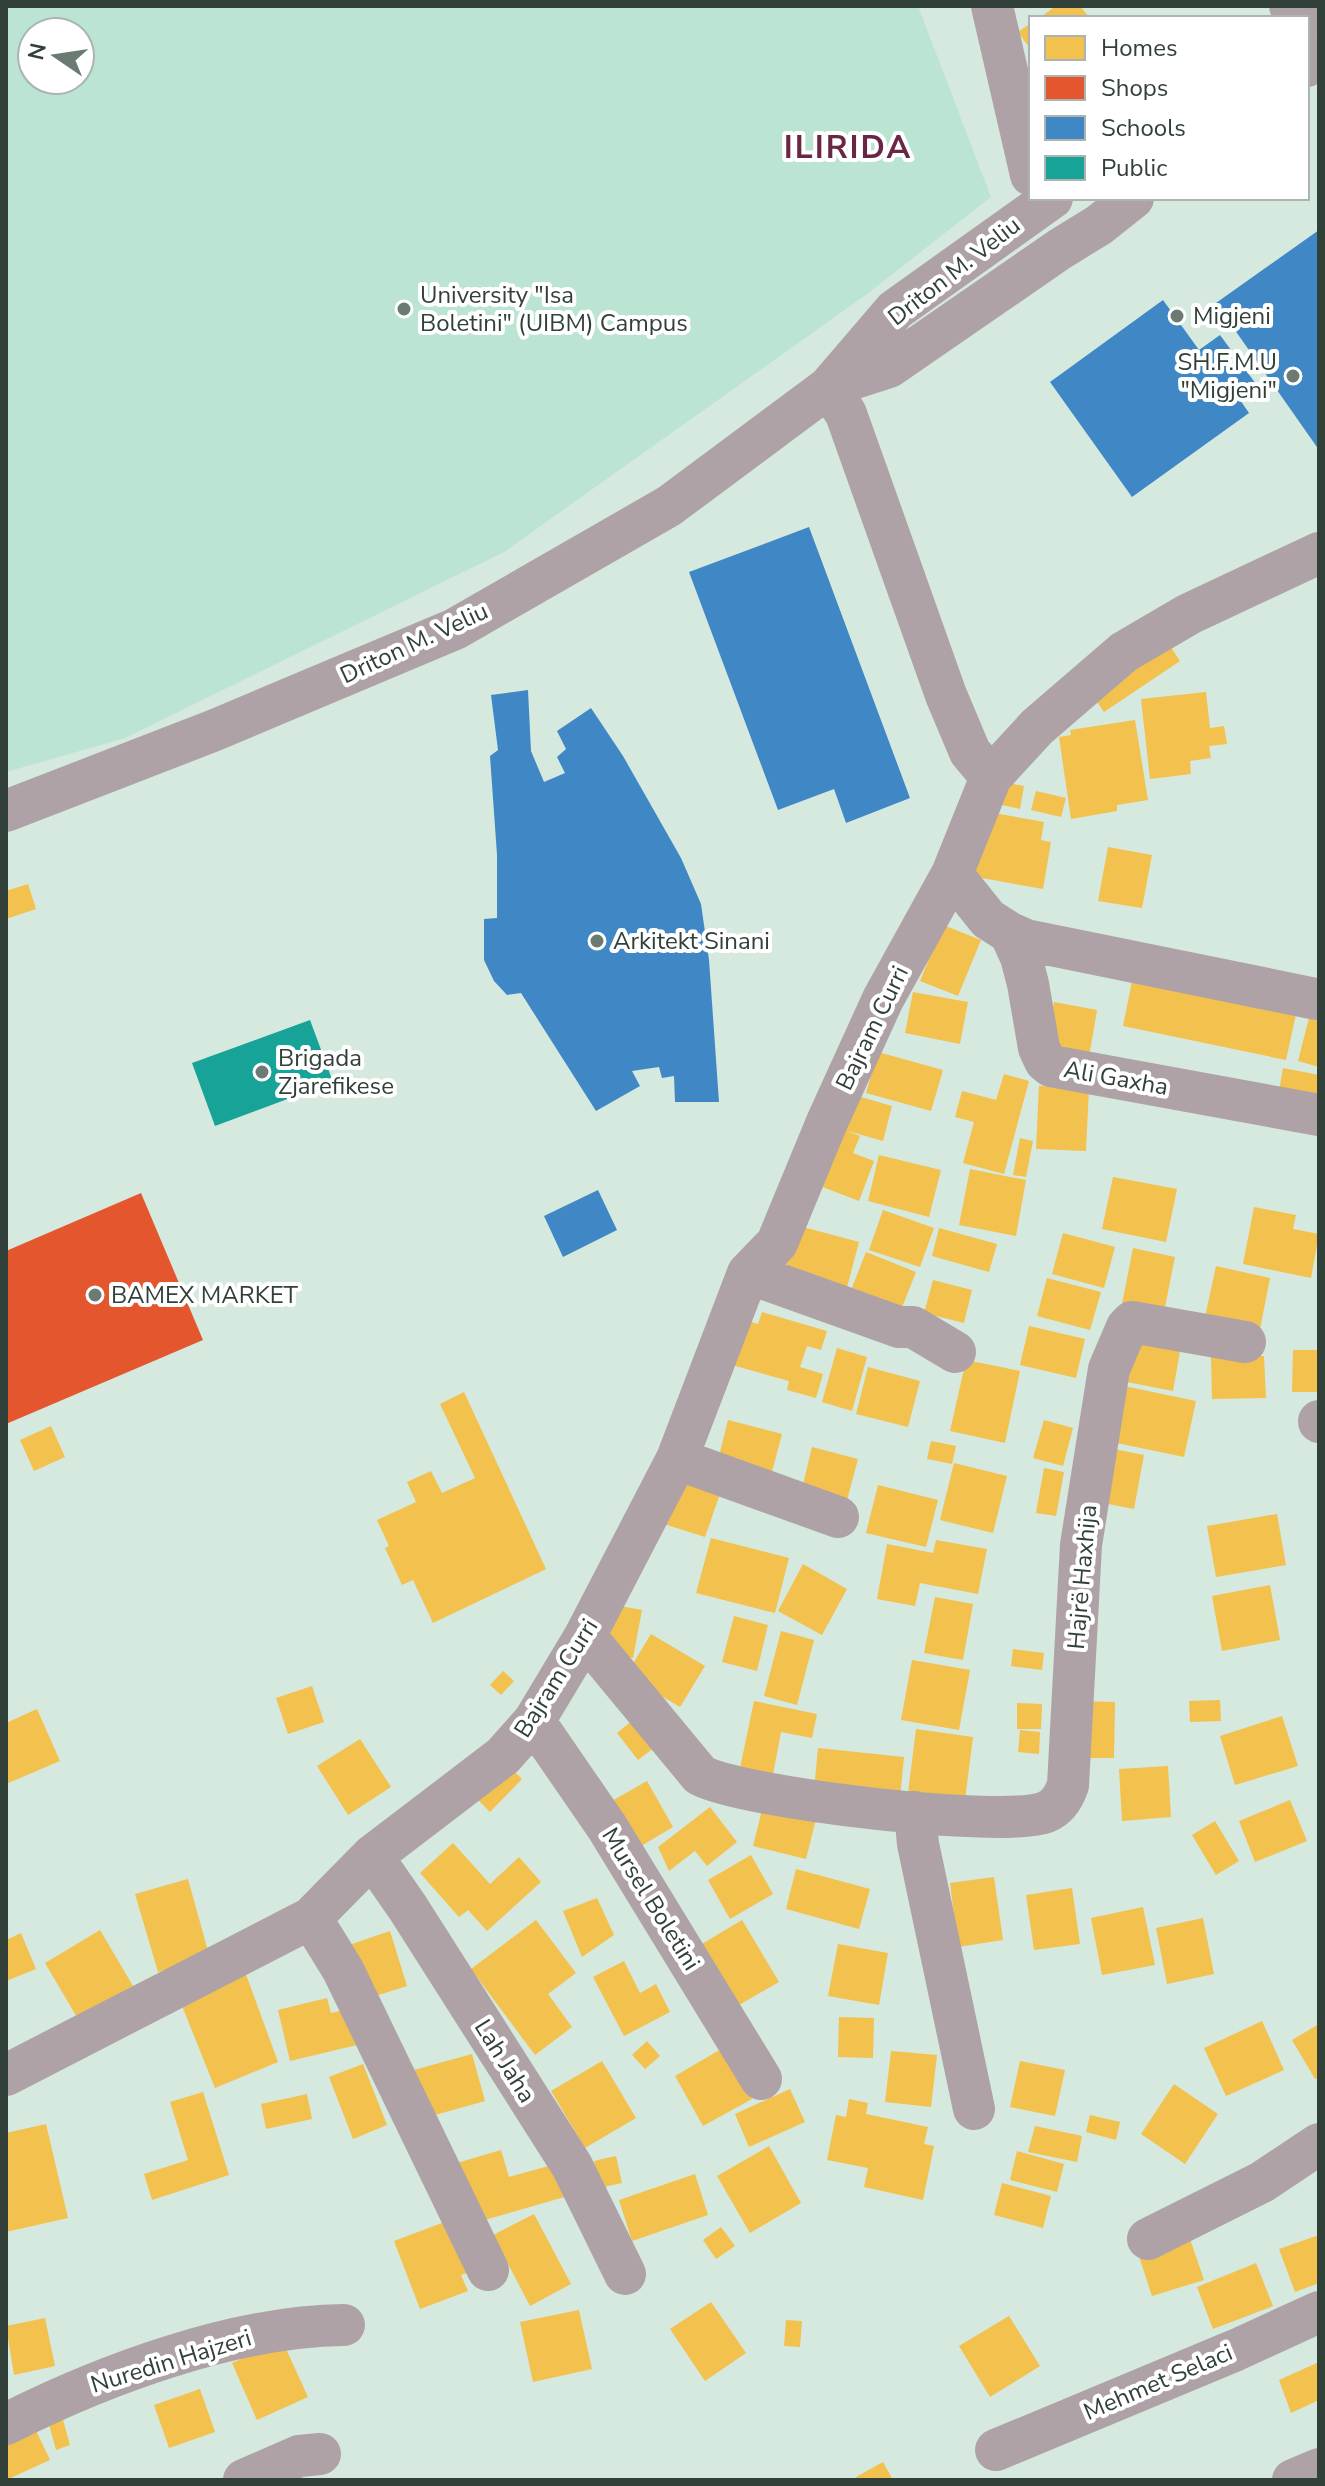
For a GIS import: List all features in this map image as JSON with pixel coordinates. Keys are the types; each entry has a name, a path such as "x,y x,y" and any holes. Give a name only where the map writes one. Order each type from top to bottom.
{"street":[{"path":"992,6 1029,76"},
{"path":"992,6 1029,151"},
{"name":"Driton M. Veliu","path":"6,811 215,730 455,629 669,506 829,387 895,310 1032,200"},
{"path":"1047,200 1081,227"},
{"name":"Driton M. Veliu","path":"829,387 889,367 1081,227 1129,200"},
{"path":"829,387 846,414 946,695 970,752 991,777"},
{"name":"Bajram Curri","path":"6,2075 311,1918 372,1856 503,1756 534,1721 585,1636 677,1459 748,1273 777,1243 883,999 952,874 991,777 1037,727 1124,652 1189,614 1319,553"},
{"path":"952,874 988,919 1026,940 1316,999"},
{"name":"Ali Gaxha","path":"1010,933 1024,970 1039,1048 1051,1066 1319,1115"},
{"path":"748,1273 899,1327 913,1327 955,1352"},
{"name":"Hajrë Haxhija","path":"585,1636 700,1775 712,1781 784,1797 915,1812 1025,1817 1048,1811 1064,1798 1068,1785 1081,1545 1101,1409 1109,1369 1119,1345 1132,1322 1245,1342"},
{"path":"677,1459 838,1517"},
{"name":"Mursel Boletini","path":"534,1721 607,1827 761,2079"},
{"path":"915,1812 918,1844 974,2109"},
{"name":"Lah Jaha","path":"372,1856 572,2166 625,2274"},
{"path":"311,1918 343,1970 488,2270"},
{"path":"1148,2239 1262,2182 1319,2144"},
{"name":"Mehmet Selaci","path":"996,2450 1319,2312"},
{"name":"Nuredin Hajzeri","path":"6,2424 63,2395 245,2335 319,2325 344,2325"},
{"path":"252,2478 299,2456 320,2454"},
{"path":"1293,2480 1319,2469"}],"green space":[{"name":"University \"Isa Boletini\" (UIBM) Campus","path":"6,6 918,6 991,197 867,294 504,552 125,738 6,772"}],"building: Homes":[{"path":"1056,6 1080,6 1088,16 1042,16"},
{"path":"1029,24 1029,47 1018,32"},
{"path":"1166,640 1180,661 1104,712 1090,692"},
{"path":"1206,692 1210,728 1224,726 1227,744 1209,746 1211,758 1190,761 1191,774 1150,779 1141,699"},
{"path":"1135,720 1148,800 1117,805 1117,811 1071,819 1059,737 1071,735 1070,730"},
{"path":"997,781 1024,786 1020,809 993,803"},
{"path":"1036,791 1066,798 1061,817 1031,810"},
{"path":"983,811 1044,822 1041,840 1051,842 1043,889 971,876"},
{"path":"1108,847 1152,855 1142,908 1098,901"},
{"path":"28,884 36,909 6,919 6,891"},
{"path":"943,925 981,940 958,996 920,981"},
{"path":"1134,971 1298,1005 1286,1060 1123,1026"},
{"path":"913,992 968,1002 960,1044 905,1033"},
{"path":"1054,1002 1097,1010 1089,1057 1046,1049"},
{"path":"1312,1006 1319,1007 1319,1067 1298,1061"},
{"path":"878,1052 943,1070 931,1111 866,1093"},
{"path":"1283,1068 1319,1075 1319,1105 1278,1097"},
{"path":"1004,1074 1029,1081 1004,1174 963,1163 974,1122 955,1117 962,1091 996,1100"},
{"path":"1039,1086 1089,1088 1086,1151 1036,1149"},
{"path":"854,1095 892,1106 883,1141 844,1130"},
{"path":"834,1126 860,1136 853,1153 874,1161 859,1201 812,1183"},
{"path":"1020,1138 1033,1141 1026,1177 1013,1175"},
{"path":"879,1155 941,1170 929,1217 868,1201"},
{"path":"970,1169 1026,1180 1016,1236 959,1225"},
{"path":"1113,1177 1177,1189 1166,1242 1102,1229"},
{"path":"1254,1207 1296,1215 1293,1229 1319,1234 1311,1278 1243,1264"},
{"path":"883,1210 934,1228 920,1267 869,1250"},
{"path":"792,1224 859,1242 844,1299 777,1280"},
{"path":"939,1228 997,1244 989,1272 932,1256"},
{"path":"1063,1233 1115,1247 1104,1288 1052,1274"},
{"path":"1133,1248 1175,1257 1164,1312 1122,1304"},
{"path":"866,1252 916,1272 901,1310 851,1290"},
{"path":"1216,1266 1270,1278 1260,1329 1205,1317"},
{"path":"1047,1278 1101,1292 1090,1330 1037,1316"},
{"path":"933,1280 972,1290 964,1323 924,1313"},
{"path":"762,1312 827,1331 821,1350 807,1346 800,1367 823,1374 816,1398 787,1390 789,1381 725,1363 738,1318 758,1324"},
{"path":"1029,1326 1085,1339 1076,1378 1020,1365"},
{"path":"1130,1342 1180,1351 1173,1391 1122,1381"},
{"path":"837,1348 867,1357 852,1411 822,1402"},
{"path":"1293,1350 1319,1350 1319,1392 1292,1392"},
{"path":"1264,1356 1266,1398 1212,1399 1211,1357"},
{"path":"966,1360 1020,1371 1005,1443 950,1431"},
{"path":"868,1367 920,1381 908,1427 856,1414"},
{"path":"1124,1386 1196,1401 1184,1457 1112,1442"},
{"path":"464,1392 546,1569 433,1623 413,1580 402,1585 385,1548 389,1546 377,1520 416,1502 407,1482 431,1471 442,1493 475,1478 440,1404"},
{"path":"728,1420 782,1434 769,1483 716,1468"},
{"path":"1044,1420 1073,1428 1063,1466 1033,1458"},
{"path":"51,1426 65,1457 34,1471 20,1440"},
{"path":"931,1441 956,1446 952,1464 927,1459"},
{"path":"812,1447 858,1459 845,1508 800,1497"},
{"path":"1109,1448 1144,1455 1134,1509 1098,1502"},
{"path":"954,1463 1007,1476 993,1533 940,1520"},
{"path":"1044,1468 1064,1472 1056,1516 1036,1513"},
{"path":"680,1477 721,1491 705,1537 664,1524"},
{"path":"878,1485 938,1500 926,1547 866,1533"},
{"path":"1277,1514 1286,1565 1216,1577 1207,1526"},
{"path":"711,1538 789,1558 775,1613 696,1593"},
{"path":"936,1540 987,1549 978,1594 920,1583 915,1606 877,1599 887,1544 933,1553"},
{"path":"803,1564 847,1589 822,1635 778,1611"},
{"path":"1270,1585 1280,1640 1222,1651 1212,1596"},
{"path":"935,1597 973,1604 963,1660 924,1653"},
{"path":"609,1604 642,1610 633,1658 600,1652"},
{"path":"734,1616 768,1625 757,1671 722,1662"},
{"path":"781,1631 814,1640 797,1705 764,1696"},
{"path":"651,1634 705,1666 680,1707 626,1675"},
{"path":"1013,1649 1044,1653 1042,1670 1011,1666"},
{"path":"912,1660 970,1670 959,1730 901,1720"},
{"path":"503,1671 514,1681 501,1695 490,1685"},
{"path":"312,1686 324,1722 288,1734 276,1698"},
{"path":"1220,1700 1221,1721 1190,1722 1189,1701"},
{"path":"754,1701 817,1714 812,1738 781,1732 772,1780 739,1773"},
{"path":"1077,1701 1115,1702 1114,1758 1076,1758"},
{"path":"1017,1703 1042,1704 1041,1729 1017,1729"},
{"path":"37,1709 60,1761 6,1784 6,1723"},
{"path":"638,1716 659,1744 638,1760 617,1733"},
{"path":"1282,1716 1298,1766 1235,1785 1220,1736"},
{"path":"916,1729 973,1737 965,1800 908,1793"},
{"path":"1020,1730 1040,1732 1039,1754 1018,1752"},
{"path":"360,1739 391,1787 348,1815 317,1766"},
{"path":"818,1748 904,1757 900,1798 814,1790"},
{"path":"506,1763 522,1779 490,1812 474,1796"},
{"path":"1168,1766 1171,1817 1122,1821 1119,1769"},
{"path":"647,1781 673,1827 636,1849 610,1802"},
{"path":"1290,1800 1307,1841 1255,1862 1239,1821"},
{"path":"763,1806 816,1819 806,1859 753,1846"},
{"path":"710,1807 737,1842 707,1866 695,1851 669,1871 658,1847"},
{"path":"1215,1821 1239,1861 1216,1875 1192,1835"},
{"path":"453,1843 490,1884 519,1857 541,1882 487,1931 468,1910 459,1917 420,1873"},
{"path":"751,1855 773,1894 730,1919 708,1880"},
{"path":"796,1869 870,1889 859,1929 786,1909"},
{"path":"994,1877 1003,1940 958,1947 950,1883"},
{"path":"188,1879 208,1951 198,1960 158,1972 135,1894"},
{"path":"1072,1888 1080,1944 1034,1950 1026,1895"},
{"path":"597,1898 614,1935 582,1957 563,1911"},
{"path":"1143,1907 1155,1965 1102,1975 1091,1918"},
{"path":"1203,1918 1214,1974 1167,1984 1156,1928"},
{"path":"536,1920 576,1973 548,1994 572,2027 535,2055 471,1969"},
{"path":"742,1920 779,1982 732,2009 697,1947"},
{"path":"100,1930 133,1986 78,2019 45,1963"},
{"path":"390,1931 407,1986 363,2000 346,1946"},
{"path":"21,1933 36,1969 6,1981 6,1940"},
{"path":"838,1944 888,1953 879,2005 828,1996"},
{"path":"624,1961 640,1993 656,1984 670,2012 624,2036 593,1977"},
{"path":"244,1969 278,2062 215,2088 178,1996"},
{"path":"327,1998 331,2013 348,2009 357,2045 290,2061 278,2010"},
{"path":"839,2017 874,2018 873,2058 838,2057"},
{"path":"1262,2021 1284,2070 1226,2096 1204,2048"},
{"path":"1319,2024 1319,2077 1315,2079 1292,2040"},
{"path":"647,2041 660,2056 645,2069 632,2055"},
{"path":"723,2048 752,2099 703,2126 675,2076"},
{"path":"891,2051 937,2055 931,2107 885,2102"},
{"path":"472,2054 485,2101 428,2117 414,2070"},
{"path":"602,2061 636,2118 585,2148 551,2091"},
{"path":"1020,2061 1065,2070 1055,2116 1010,2107"},
{"path":"363,2064 387,2125 353,2139 329,2077"},
{"path":"1174,2084 1218,2114 1185,2164 1141,2134"},
{"path":"790,2089 805,2122 749,2147 735,2114"},
{"path":"203,2092 229,2175 152,2200 144,2174 188,2160 170,2102"},
{"path":"307,2094 312,2119 266,2129 261,2104"},
{"path":"849,2099 868,2103 866,2114 928,2127 924,2144 934,2146 923,2200 864,2187 868,2168 827,2160 836,2115 846,2117"},
{"path":"1090,2115 1120,2122 1116,2140 1086,2132"},
{"path":"46,2124 68,2218 6,2232 6,2133"},
{"path":"1035,2126 1082,2136 1077,2162 1028,2152"},
{"path":"769,2146 801,2203 750,2233 717,2176"},
{"path":"501,2150 509,2177 559,2163 568,2196 474,2223 457,2163"},
{"path":"1017,2151 1064,2164 1057,2192 1010,2180"},
{"path":"616,2156 622,2183 599,2188 594,2161"},
{"path":"695,2174 708,2215 632,2241 619,2200"},
{"path":"1002,2183 1051,2196 1043,2228 994,2215"},
{"path":"534,2214 571,2284 530,2306 493,2235"},
{"path":"455,2218 475,2270 461,2275 468,2291 420,2309 394,2241"},
{"path":"721,2227 735,2246 716,2259 703,2240"},
{"path":"1319,2235 1319,2283 1295,2292 1279,2249"},
{"path":"1189,2236 1204,2280 1152,2296 1138,2253"},
{"path":"1256,2263 1273,2306 1213,2329 1197,2287"},
{"path":"711,2302 746,2353 705,2381 670,2329"},
{"path":"579,2310 592,2369 533,2382 520,2322"},
{"path":"1009,2316 1040,2366 990,2397 959,2346"},
{"path":"45,2318 55,2366 14,2375 6,2326"},
{"path":"786,2320 802,2321 800,2347 784,2346"},
{"path":"282,2340 308,2397 257,2420 232,2363"},
{"path":"1319,2362 1319,2400 1291,2413 1279,2380"},
{"path":"200,2389 215,2432 169,2448 154,2405"},
{"path":"60,2409 70,2445 56,2450 46,2413"},
{"path":"31,2420 50,2460 6,2480 6,2432"},
{"path":"883,2462 893,2480 857,2480 856,2477"}],"building: Shops":[{"name":"BAMEX MARKET","path":"141,1193 203,1340 6,1424 6,1251"}],"building: Schools":[{"name":"SH.F.M.U \"Migjeni\"","path":"1319,230 1319,450 1216,303"},
{"path":"1163,300 1199,350 1220,335 1256,384 1238,397 1249,413 1132,497 1050,382"},
{"path":"809,527 910,798 846,823 834,789 778,810 689,572"},
{"path":"528,690 531,751 544,782 565,773 557,757 566,749 557,731 591,708 623,756 681,858 701,904 709,960 719,1102 675,1102 674,1076 662,1078 659,1067 632,1071 640,1086 596,1111 521,993 507,995 494,981 484,960 484,919 497,918 497,855 490,756 498,750 491,695"},
{"path":"598,1190 617,1230 563,1257 544,1216"}],"building: Public":[{"name":"Brigada Zjarefikese","path":"310,1020 333,1082 215,1126 192,1063"}],"place":[{"name":"University \"Isa Boletini\" (UIBM) Campus","path":"404,309"},
{"name":"Migjeni","path":"1177,316"},
{"name":"SH.F.M.U \"Migjeni\"","path":"1293,376"},
{"name":"Arkitekt Sinani","path":"597,941"},
{"name":"Brigada Zjarefikese","path":"262,1072"},
{"name":"BAMEX MARKET","path":"95,1295"}],"district":[{"name":"ILIRIDA","path":"848,147"}]}
